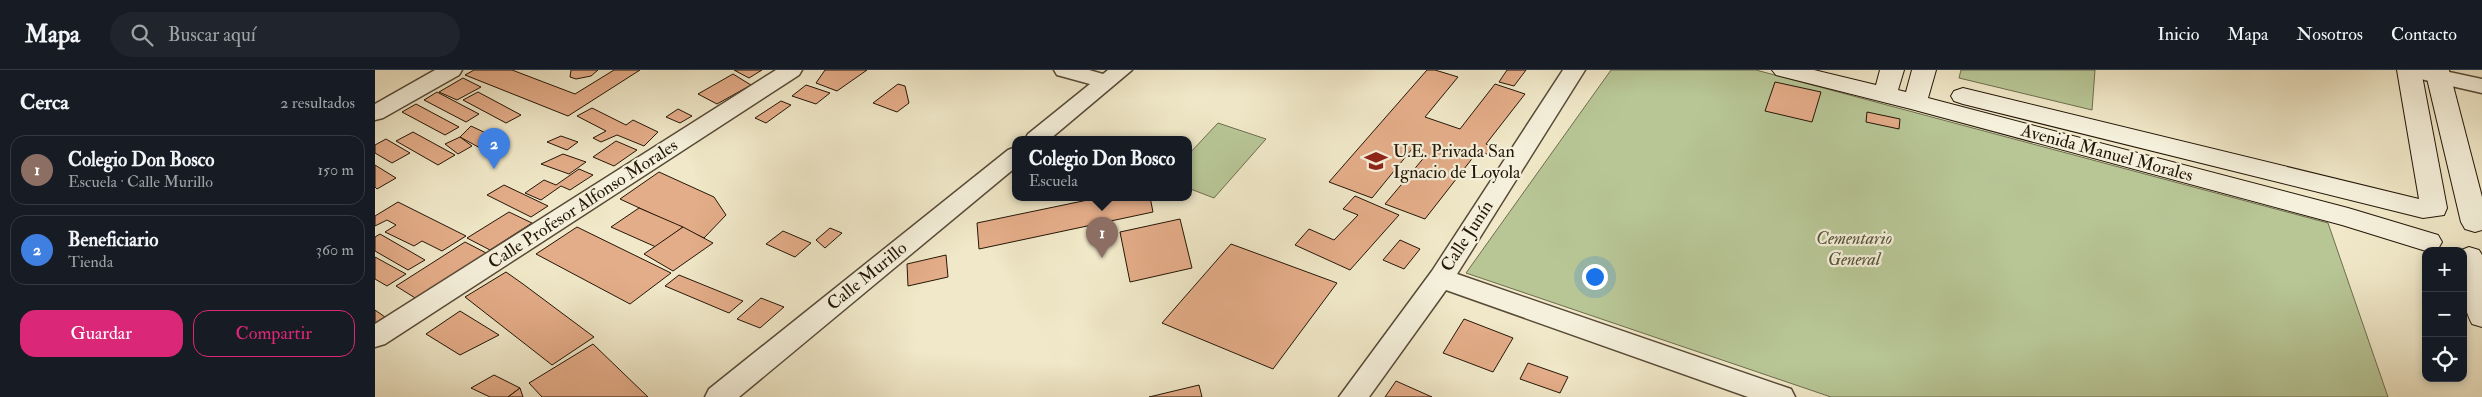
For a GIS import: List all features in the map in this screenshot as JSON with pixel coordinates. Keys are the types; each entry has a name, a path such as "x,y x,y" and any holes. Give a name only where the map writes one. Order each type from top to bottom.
{"street":[{"path":"375,113 451,70"},
{"name":"Calle Profesor Alfonso Morales","path":"375,337 791,70"},
{"path":"1065,70 1113,76"},
{"name":"Calle Junín","path":"1353,397 1441,278 1574,70"},
{"name":"Avenida Manuel Morales","path":"1784,70 1919,86 2462,216 2478,225"},
{"name":"Avenida Manuel Morales","path":"1856,70 1889,81"},
{"path":"2450,247 2413,225 2412,218 2415,212 2429,208 2410,70 2438,73 2482,86"},
{"path":"2438,73 2478,225"},
{"path":"1040,136 1113,76"},
{"name":"Avenida Manuel Morales","path":"1919,86 2442,247"},
{"name":"Calle Murillo","path":"719,397 1012,158"},
{"path":"2467,276 2482,316"},
{"path":"1441,278 1729,388 1781,397"}],"green space":[{"name":"Cementario General","path":"1611,70 1756,70 2328,223 2388,397 1831,397 1466,273"},
{"path":"1961,70 2095,70 2092,110 1959,78"},
{"path":"1218,123 1266,139 1214,198 1192,190 1192,151"}],"building":[{"path":"474,70 512,70 575,94 614,70 640,70 568,116 465,75"},
{"path":"571,70 598,70 591,76 576,79 570,77"},
{"path":"734,70 762,70 749,78"},
{"path":"825,70 867,70 837,91 816,83"},
{"path":"1427,70 1435,70 1458,77 1425,117 1460,129 1495,84 1525,94 1486,144 1501,149 1495,157 1478,151 1425,219 1385,204 1427,154 1412,149 1372,198 1329,182"},
{"path":"1507,70 1526,70 1514,86 1499,82"},
{"path":"733,74 751,85 717,104 698,94"},
{"path":"463,78 481,87 457,100 439,92"},
{"path":"1775,82 1821,92 1812,122 1765,111"},
{"path":"898,84 905,86 909,103 897,112 873,103"},
{"path":"806,85 830,93 816,104 792,96"},
{"path":"437,92 479,114 466,122 424,100"},
{"path":"478,92 521,115 506,123 463,100"},
{"path":"781,101 791,105 766,123 755,118"},
{"path":"416,104 459,127 445,135 402,112"},
{"path":"592,108 626,125 633,120 658,132 644,146 617,135 601,142 593,138 606,131 577,116"},
{"path":"678,109 692,116 680,123 666,117"},
{"path":"1867,112 1900,119 1899,129 1866,122"},
{"path":"471,126 507,143 493,155 460,137"},
{"path":"413,132 455,155 438,165 396,141"},
{"path":"561,136 578,142 567,150 547,142"},
{"path":"460,137 472,146 458,154 445,144"},
{"path":"386,139 410,153 392,163 375,153 375,145"},
{"path":"616,141 637,150 614,166 593,157"},
{"path":"563,154 586,162 569,174 541,164"},
{"path":"375,165 396,178 377,189 375,187"},
{"path":"579,169 593,175 570,190 561,186 541,200 525,193 544,180 556,185"},
{"path":"659,172 714,197 726,215 704,238 620,199"},
{"path":"504,185 548,206 531,217 487,195"},
{"path":"1355,196 1399,215 1350,270 1295,245 1309,229 1334,240 1358,215 1343,209"},
{"path":"1083,201 1151,201 1153,212 979,249 977,223"},
{"path":"398,202 466,236 442,251 422,241 414,246 385,232 396,225 387,220 375,226 375,216"},
{"path":"639,208 683,227 656,247 611,227"},
{"path":"509,212 532,223 490,250 467,238"},
{"path":"1180,219 1192,268 1130,282 1120,232"},
{"path":"577,227 671,273 630,304 536,254"},
{"path":"683,227 713,243 673,271 644,254"},
{"path":"830,228 842,233 825,248 816,240"},
{"path":"783,231 811,243 795,257 766,244"},
{"path":"380,234 425,260 408,270 375,251 375,237"},
{"path":"1400,240 1420,249 1404,269 1383,260"},
{"path":"465,242 490,255 420,301 396,286"},
{"path":"1231,244 1337,283 1273,369 1162,323"},
{"path":"946,255 948,277 908,286 907,264"},
{"path":"375,257 406,274 387,286 375,279"},
{"path":"506,272 594,337 552,365 465,297"},
{"path":"679,275 743,301 729,313 665,286"},
{"path":"761,298 784,307 760,328 737,319"},
{"path":"375,310 385,317 375,323"},
{"path":"460,311 499,335 460,355 426,334"},
{"path":"1464,319 1513,338 1493,372 1443,353"},
{"path":"593,344 648,397 542,397 529,383"},
{"path":"1528,363 1568,377 1560,393 1520,379"},
{"path":"494,375 520,388 508,397 490,397 471,388"},
{"path":"1396,381 1432,397 1385,397"},
{"path":"1199,385 1202,397 1149,397"},
{"path":"520,388 523,397 508,397"}],"place":[{"name":"U.E. Privada San Ignacio de Loyola","path":"1376,161"},
{"name":"Beneficiario","path":"494,169"},
{"name":"Colegio Don Bosco","path":"1102,258"}]}
